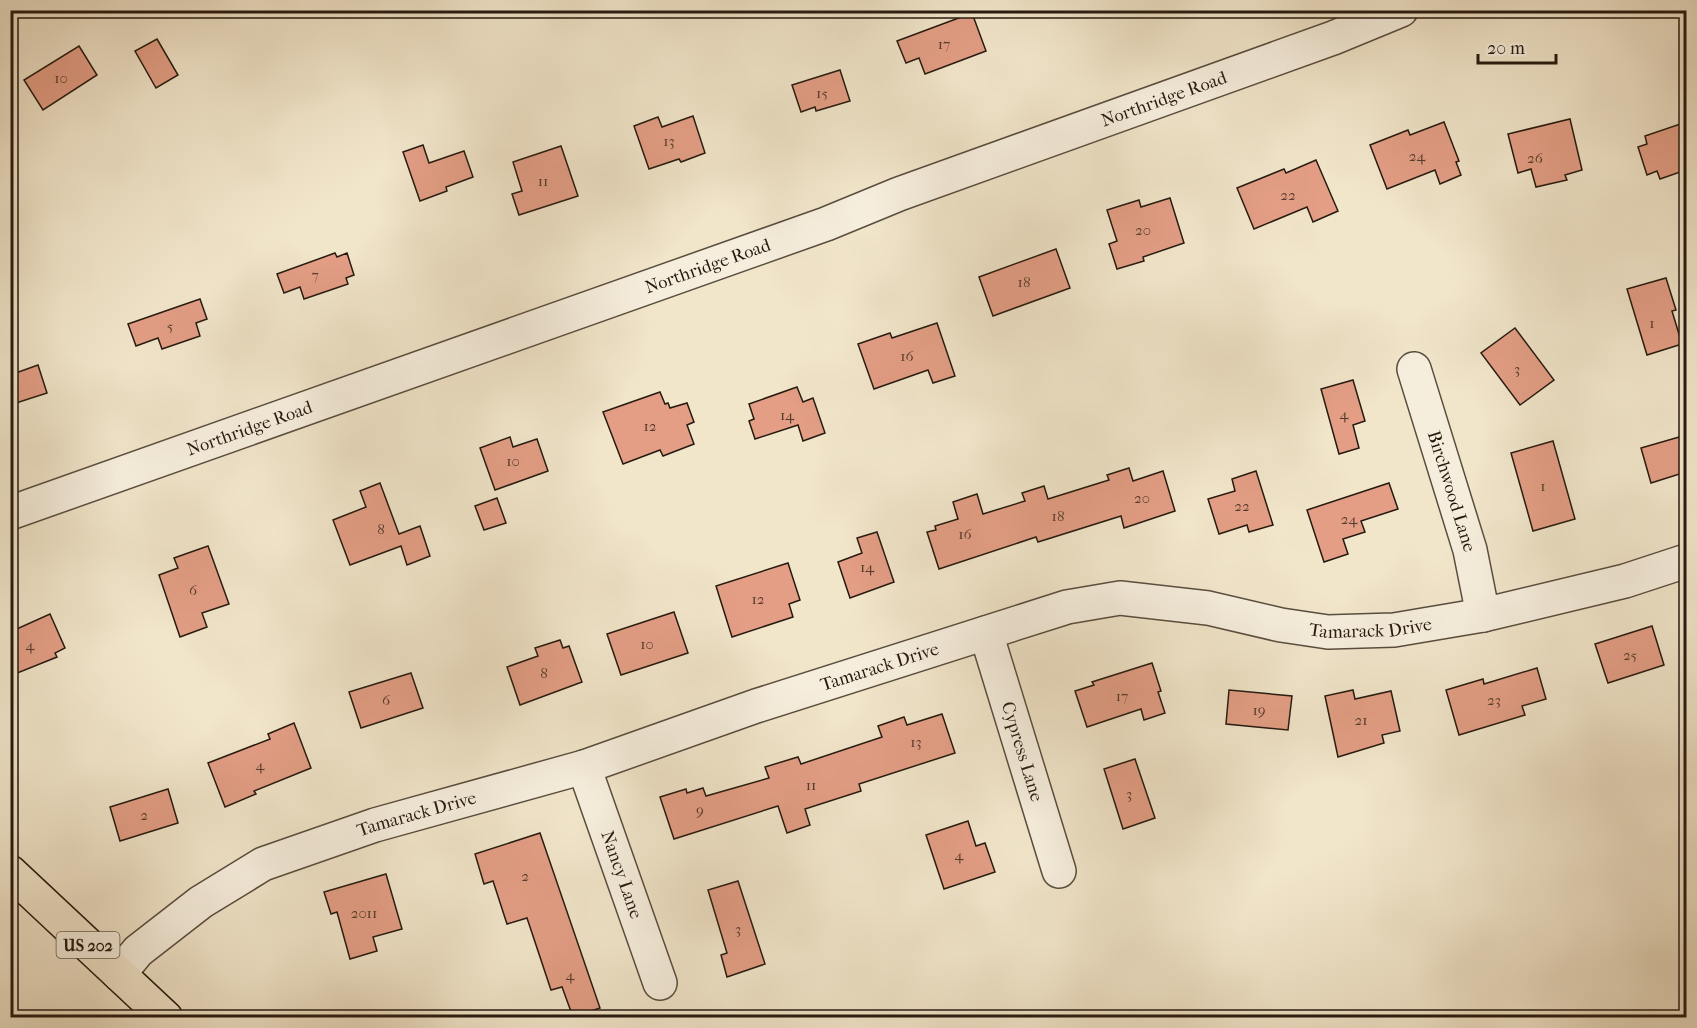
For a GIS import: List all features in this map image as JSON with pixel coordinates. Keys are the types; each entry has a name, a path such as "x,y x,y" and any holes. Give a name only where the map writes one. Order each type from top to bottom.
{"main road":[{"name":"US 202","path":"10,872 166,1017"}],"street":[{"name":"Northridge Road","path":"10,513 826,224 899,194 1333,38 1401,10"},
{"name":"Birchwood Lane","path":"1414,369 1470,550 1483,615"},
{"name":"Tamarack Drive","path":"118,974 138,951 192,909 262,864 375,825 584,767 756,706 1066,607 1120,598 1208,608 1281,626 1328,632 1394,630 1483,615 1625,580 1686,561"},
{"name":"Cypress Lane","path":"986,633 1059,871"},
{"name":"Nancy Lane","path":"584,767 660,983"}],"building":[{"path":"972,13 986,51 925,74 919,58 906,63 897,41"},
{"path":"157,39 178,75 156,88 135,51"},
{"path":"79,46 97,75 43,110 24,80"},
{"path":"840,70 850,101 816,111 815,107 801,112 792,85"},
{"path":"693,116 705,153 681,162 679,159 649,169 634,126 658,117 662,127"},
{"path":"1570,119 1582,170 1565,175 1567,180 1536,187 1531,169 1518,173 1508,134"},
{"path":"1444,122 1459,161 1456,162 1461,175 1440,184 1435,170 1387,189 1370,145 1408,130 1410,135"},
{"path":"1686,122 1686,170 1660,179 1657,171 1647,175 1638,147 1647,144 1645,136"},
{"path":"423,145 429,163 464,151 473,177 446,187 447,191 420,201 403,152"},
{"path":"561,146 578,196 519,215 512,194 522,191 513,162"},
{"path":"1316,160 1338,211 1313,222 1307,207 1254,229 1237,188 1284,169 1286,173"},
{"path":"1170,198 1184,243 1143,257 1144,261 1117,269 1109,244 1117,241 1107,210 1139,200 1141,207"},
{"path":"1056,249 1070,288 993,316 979,277"},
{"path":"335,253 337,257 347,253 354,275 346,278 348,284 304,299 300,287 284,293 277,274"},
{"path":"1666,278 1676,310 1672,311 1682,344 1647,355 1627,289"},
{"path":"200,299 207,319 196,323 200,336 162,349 158,338 136,346 128,324"},
{"path":"937,323 955,376 933,383 928,370 874,389 858,344 890,333 892,338"},
{"path":"1515,328 1554,380 1520,405 1481,353"},
{"path":"38,365 47,393 10,405 10,375"},
{"path":"1353,380 1365,421 1353,425 1359,448 1339,454 1321,389"},
{"path":"797,387 803,402 813,398 825,433 803,441 798,425 755,439 749,421 754,419 749,404"},
{"path":"660,392 665,404 668,403 670,408 687,403 694,422 687,425 694,444 663,456 660,450 623,464 603,412"},
{"path":"1686,435 1686,472 1651,483 1641,448"},
{"path":"510,437 513,447 537,439 548,471 495,490 480,448"},
{"path":"1553,441 1575,519 1533,531 1511,453"},
{"path":"1129,468 1133,481 1163,471 1175,511 1124,528 1121,516 1038,542 1036,537 939,569 927,532 936,530 935,526 958,519 953,502 977,494 983,514 1025,501 1022,493 1044,486 1048,499 1109,480 1107,475"},
{"path":"1256,471 1273,525 1249,532 1247,525 1219,534 1208,499 1235,491 1232,479"},
{"path":"380,483 399,534 420,526 430,556 407,565 401,546 350,565 333,520 366,507 360,491"},
{"path":"1389,483 1398,509 1361,521 1365,532 1343,539 1348,554 1324,562 1307,510"},
{"path":"497,498 506,523 484,530 475,506"},
{"path":"877,532 894,582 850,598 838,562 862,553 857,538"},
{"path":"208,546 229,604 202,613 207,627 180,637 159,575 178,568 174,558"},
{"path":"788,563 800,600 789,604 793,617 732,637 716,586"},
{"path":"674,612 688,653 621,675 607,634"},
{"path":"50,614 65,648 55,653 57,657 10,676 10,632"},
{"path":"1652,626 1664,665 1608,683 1595,644"},
{"path":"560,640 563,648 569,646 582,682 520,705 507,667 538,656 535,648"},
{"path":"1152,663 1165,713 1144,720 1141,709 1087,727 1075,691 1094,685 1092,682"},
{"path":"1537,668 1546,699 1522,706 1525,715 1459,735 1446,690 1483,679 1484,684"},
{"path":"411,673 423,708 361,728 349,692"},
{"path":"1229,690 1292,696 1288,730 1226,724"},
{"path":"1353,690 1355,699 1391,691 1400,731 1382,735 1384,743 1338,757 1325,696"},
{"path":"942,714 955,753 859,784 861,791 805,809 810,825 787,833 778,806 674,839 660,797 686,789 687,793 703,788 706,796 769,778 765,767 798,757 801,764 882,737 878,726 904,717 907,725"},
{"path":"294,723 311,768 254,791 256,794 225,807 208,763 270,739 268,734"},
{"path":"1135,759 1155,818 1123,829 1104,769"},
{"path":"168,789 178,823 120,841 110,807"},
{"path":"968,821 976,846 985,843 995,872 944,889 926,835"},
{"path":"540,833 600,1008 573,1017 562,987 551,990 527,918 507,924 493,881 484,884 475,854"},
{"path":"386,874 402,929 373,937 377,951 350,959 337,912 331,914 324,892"},
{"path":"738,881 765,964 727,977 721,955 727,953 708,890"}]}
